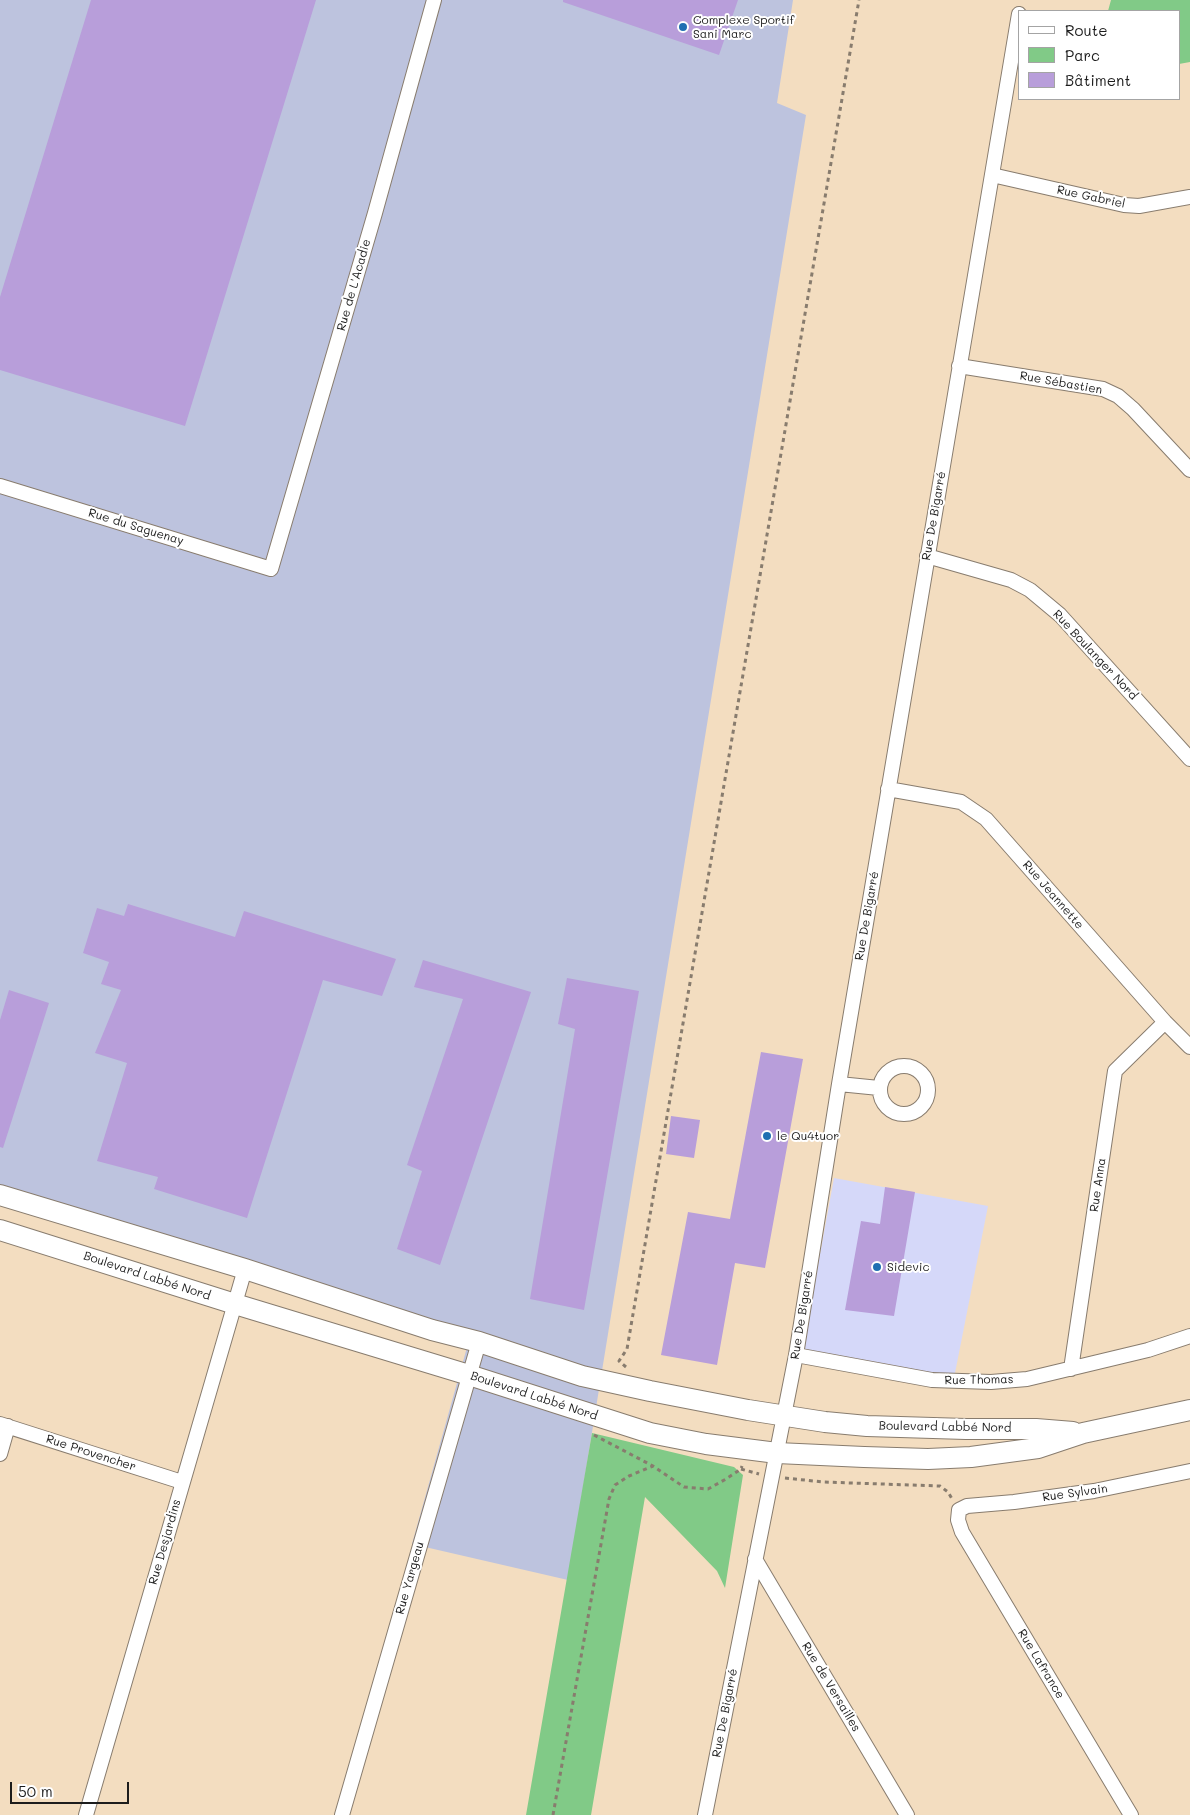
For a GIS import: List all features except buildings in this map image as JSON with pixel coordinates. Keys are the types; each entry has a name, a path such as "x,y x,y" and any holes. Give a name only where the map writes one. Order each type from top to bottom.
{"main road":[{"name":"Boulevard Labbé Nord","path":"0,1195 245,1269 432,1330 479,1342 582,1376 650,1391 783,1416 867,1426 1036,1429 1083,1433"},
{"name":"Boulevard Labbé Nord","path":"0,1230 469,1375 577,1411 650,1433 706,1444 777,1453 891,1458 972,1457 1038,1448 1083,1433 1190,1410"}],"street":[{"name":"Rue de L'Acadie","path":"271,569 375,213 434,0"},
{"name":"Rue De Bigarré","path":"705,1815 796,1355 888,789 1018,19"},
{"name":"Rue Gabriel","path":"992,175 1124,205 1139,206 1190,197"},
{"name":"Rue Sébastien","path":"959,366 1103,390 1118,396 1189,467"},
{"name":"Rue du Saguenay","path":"0,486 271,569"},
{"name":"Rue Boulanger Nord","path":"928,556 1011,580 1030,590 1060,615 1190,759"},
{"name":"Rue Jeannette","path":"888,789 961,802 986,819 1190,1048"},
{"name":"Rue Anna","path":"1070,1368 1115,1071 1165,1022"},
{"path":"839,1084 879,1088"},
{"name":"Rue Desjardins","path":"86,1815 245,1269"},
{"name":"Rue Thomas","path":"796,1355 932,1380 991,1382 1027,1379 1148,1350 1190,1336"},
{"name":"Rue Yargeau","path":"342,1815 479,1342"},
{"path":"0,1454 4,1425"},
{"name":"Rue Provencher","path":"4,1425 182,1482"},
{"name":"Rue Sylvain","path":"959,1510 967,1506 1094,1492 1190,1471"},
{"name":"Rue Lafrance","path":"959,1510 958,1520 962,1532 1130,1815"},
{"name":"Rue de Versailles","path":"755,1559 907,1815"}],"path":[{"path":"628,1349 859,0"},
{"path":"577,1411 589,1432 653,1466"},
{"path":"740,1469 772,1477 823,1482 940,1486 948,1492 959,1510"},
{"path":"553,1815 609,1499"}],"shaded area":[{"path":"0,0 793,0 777,103 806,115 568,1580 412,1544 471,1333 0,1187"},
{"path":"834,1178 988,1206 954,1378 802,1352"}],"green space":[{"path":"1111,0 1190,0 1190,62 1180,64 1180,10 1108,10"},
{"path":"592,1433 734,1467 743,1475 725,1588 717,1571 645,1497 591,1815 526,1815"}],"place":[{"name":"Complexe Sportif Sani Marc","path":"683,27"},
{"name":"le Qu4tuor","path":"767,1136"},
{"name":"Sidevic","path":"877,1267"}]}
